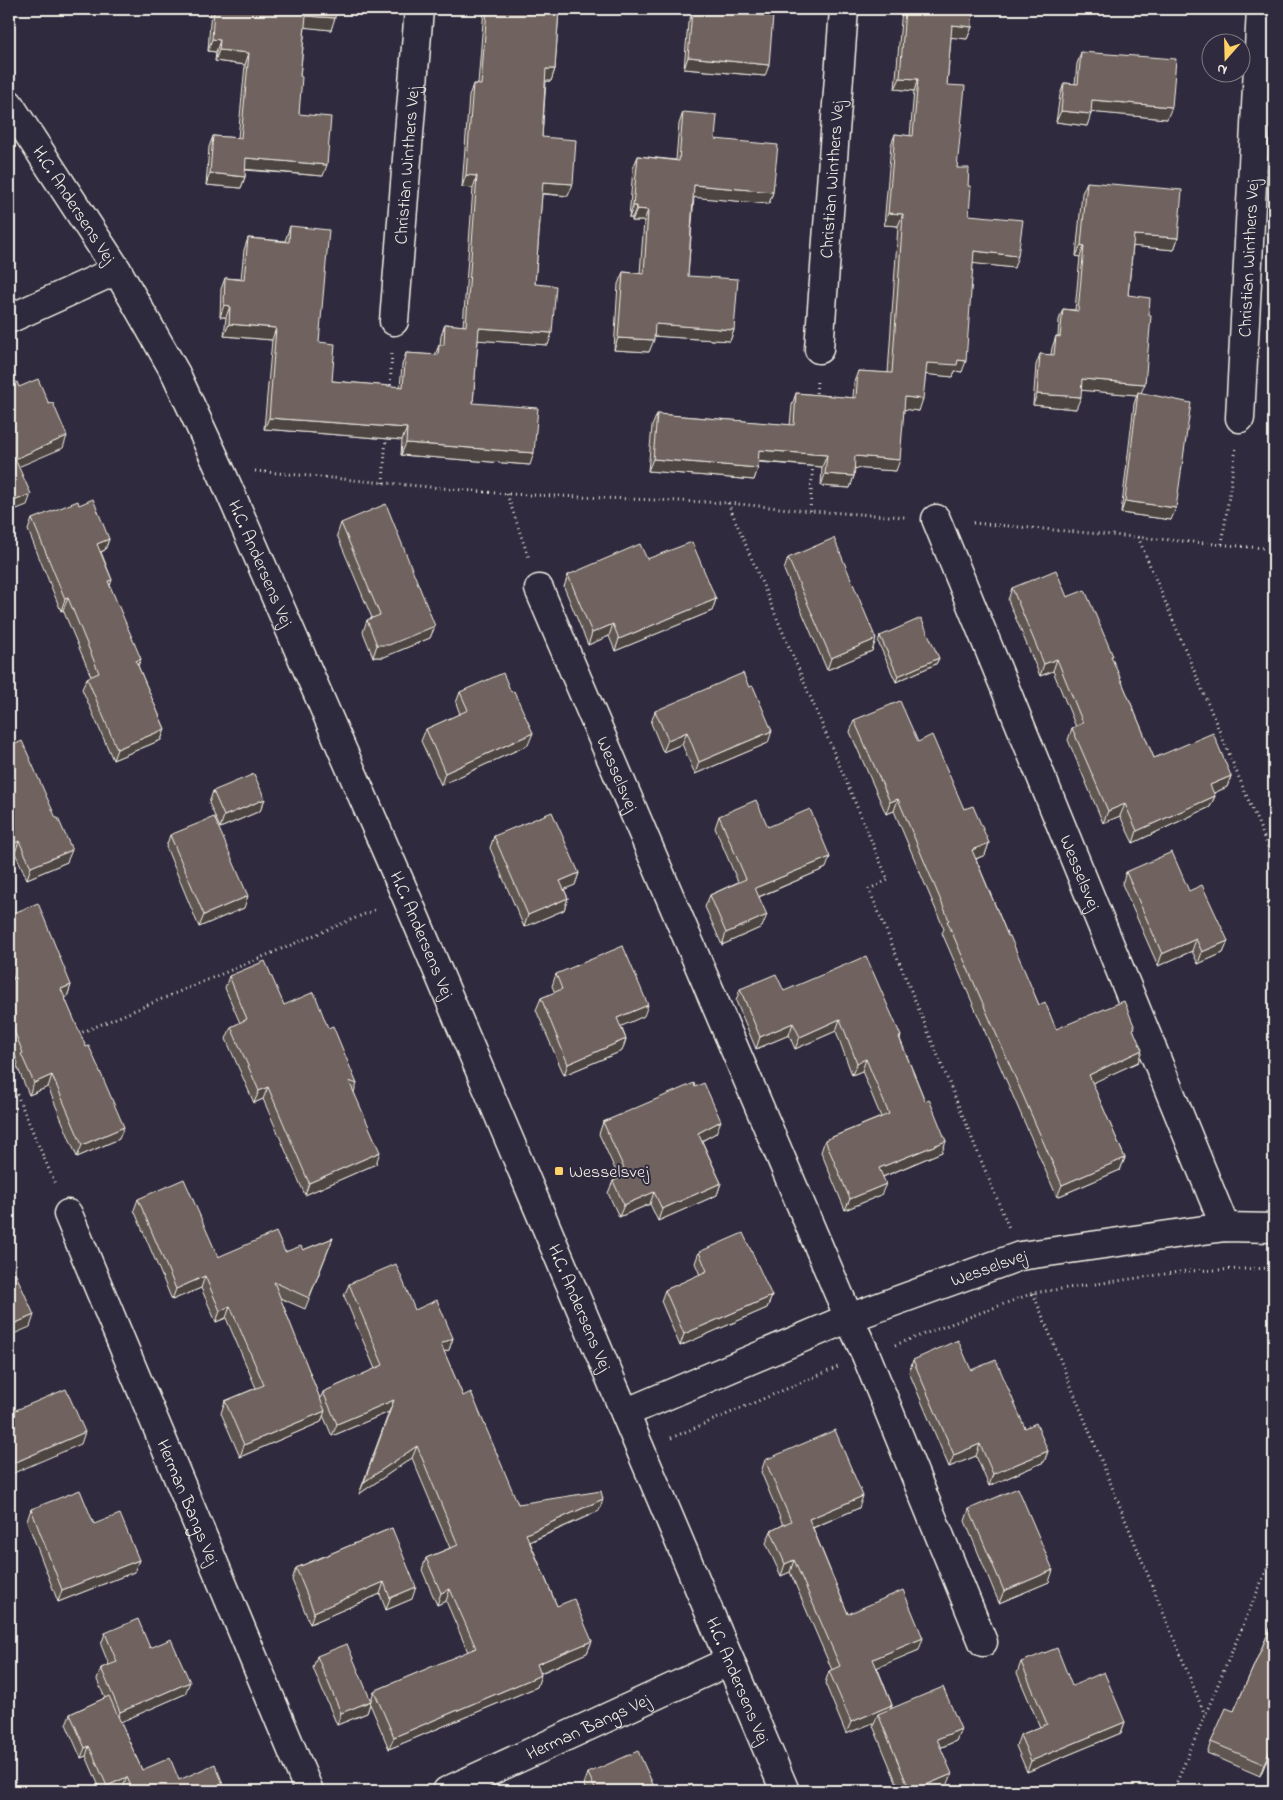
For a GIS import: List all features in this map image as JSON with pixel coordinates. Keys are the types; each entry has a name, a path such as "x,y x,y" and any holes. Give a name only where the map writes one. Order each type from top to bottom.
{"street":[{"name":"Christian Winthers Vej","path":"394,321 419,9"},
{"name":"Christian Winthers Vej","path":"819,349 844,9"},
{"name":"Christian Winthers Vej","path":"1240,418 1261,9"},
{"name":"H.C. Andersens Vej","path":"9,104 117,270 176,374 223,476 406,896 785,1791"},
{"path":"9,320 117,270"},
{"name":"Wesselsvej","path":"936,519 1225,1227"},
{"name":"Wesselsvej","path":"539,589 866,1355 983,1642"},
{"name":"Herman Bangs Vej","path":"68,1214 309,1791"},
{"name":"Wesselsvej","path":"625,1413 849,1318 1020,1256 1225,1227 1274,1228"},
{"name":"Herman Bangs Vej","path":"447,1791 730,1661"}],"path":[{"path":"389,397 394,321"},
{"path":"816,406 819,349"},
{"path":"1222,544 1240,418"},
{"path":"383,483 386,435"},
{"path":"810,511 813,454"},
{"path":"223,476 245,470 507,494 728,502 810,511 936,519 1274,549"},
{"path":"507,494 539,589"},
{"path":"728,502 888,880 869,889 1020,1256"},
{"path":"1138,537 1274,861"},
{"path":"72,1037 406,896"},
{"path":"9,1064 27,1056"},
{"path":"9,1076 68,1214"},
{"path":"641,1451 866,1355 1033,1293 1186,1271 1274,1268"},
{"path":"1033,1293 1206,1715"},
{"path":"1174,1791 1274,1552"}],"building":[{"path":"214,9 336,9 335,18 306,16 300,76 302,77 299,114 331,117 327,165 246,158 245,177 210,173 213,136 241,138 249,53 219,50 220,40 212,39"},
{"path":"487,9 559,9 555,69 546,69 542,137 576,140 573,184 543,182 535,284 556,286 552,333 479,328 473,403 538,408 534,453 406,443 407,428 269,418 276,328 229,324 230,306 224,305 225,278 244,280 248,238 289,242 290,226 329,230 319,342 335,344 332,381 403,387 406,353 438,355 439,345 444,345 445,324 466,326 477,176 466,175 473,84 481,85"},
{"path":"697,9 728,9 727,12 773,16 769,65 688,57 692,11 697,11"},
{"path":"905,9 973,9 972,27 952,25 947,85 965,86 957,168 969,168 968,186 971,186 969,215 1023,220 1018,256 974,251 966,361 958,360 957,365 927,363 923,399 905,397 900,460 855,456 854,476 825,474 827,455 759,450 758,468 653,459 657,414 794,425 796,393 856,398 858,371 892,373 903,214 888,213 895,134 913,136 918,79 900,78"},
{"path":"1081,52 1176,59 1172,107 1092,100 1091,114 1061,111 1064,83 1078,84"},
{"path":"683,112 717,115 715,139 778,145 773,192 694,185 688,276 738,279 734,330 655,324 654,340 618,338 623,272 644,274 648,210 637,209 637,206 633,206 638,156 679,161"},
{"path":"1087,182 1182,190 1178,238 1134,235 1128,295 1150,298 1149,315 1151,316 1145,384 1082,379 1081,397 1037,394 1040,354 1054,355 1056,336 1060,337 1063,309 1078,311 1084,246 1081,245"},
{"path":"38,379 49,404 53,403 67,436 15,459 31,494 9,503 9,386 17,382 19,387"},
{"path":"1138,392 1191,403 1176,508 1125,501"},
{"path":"93,499 109,539 97,544 112,580 108,581 141,659 136,661 165,729 117,749 87,678 99,673 68,598 65,599 32,519 78,501 79,505"},
{"path":"386,504 435,626 389,645 377,645 367,620 380,615 341,523"},
{"path":"834,538 876,639 831,658 788,558"},
{"path":"692,542 716,599 619,639 613,624 592,633 568,575 640,544 647,559"},
{"path":"1056,570 1067,597 1085,590 1154,758 1213,733 1231,776 1210,785 1215,796 1137,831 1125,804 1108,811 1072,728 1083,723 1057,659 1044,664 1012,588"},
{"path":"921,618 939,658 898,676 880,636"},
{"path":"503,673 511,692 514,691 533,733 445,773 426,729 468,710 460,692"},
{"path":"743,673 749,687 753,686 772,731 699,762 687,732 668,740 655,711"},
{"path":"900,701 918,742 932,735 964,809 973,806 989,843 972,850 1039,1005 1045,1002 1056,1029 1124,1001 1135,1028 1133,1029 1142,1050 1089,1075 1125,1158 1062,1185 947,921 949,920 898,799 890,802 854,720"},
{"path":"22,741 72,850 31,867 19,841 9,846 9,747"},
{"path":"254,774 265,799 224,816 213,791"},
{"path":"756,800 768,827 810,809 830,857 755,888 767,915 726,933 710,895 746,879 719,816"},
{"path":"552,812 579,873 560,881 568,898 528,915 494,836"},
{"path":"214,817 248,896 204,915 170,835"},
{"path":"1172,852 1189,891 1202,885 1228,941 1202,952 1196,939 1162,954 1126,872"},
{"path":"38,903 71,985 61,989 86,1047 89,1046 124,1127 82,1145 52,1075 34,1083 21,1054 23,1053 9,1018 9,981 14,979 9,968 9,915"},
{"path":"623,946 648,1005 617,1018 626,1039 568,1064 541,998 562,989 556,974"},
{"path":"866,956 901,1036 899,1037 925,1101 929,1099 946,1141 879,1168 886,1184 850,1199 825,1140 889,1114 866,1059 857,1063 840,1019 800,1037 793,1023 760,1037 740,989 776,974 784,991"},
{"path":"265,961 284,1005 314,992 328,1028 333,1026 357,1084 349,1081 380,1152 309,1183 268,1087 259,1091 231,1027 247,1019 229,976"},
{"path":"694,1083 695,1087 704,1083 721,1121 698,1133 721,1183 662,1209 654,1192 624,1205 613,1181 627,1175 603,1122"},
{"path":"184,1179 218,1257 276,1232 285,1252 301,1246 303,1250 333,1238 309,1298 274,1282 325,1411 244,1445 225,1401 264,1385 230,1306 220,1311 205,1276 176,1289 138,1199"},
{"path":"743,1233 772,1296 684,1334 665,1290 707,1271 699,1252"},
{"path":"9,1259 34,1315 9,1326"},
{"path":"396,1264 415,1310 437,1300 453,1338 441,1344 463,1396 471,1392 518,1504 601,1491 603,1499 526,1534 557,1606 574,1599 592,1641 537,1664 541,1675 394,1737 374,1691 476,1648 450,1589 441,1593 426,1558 458,1545 417,1446 364,1482 394,1400 337,1424 323,1392 383,1365 349,1284"},
{"path":"958,1340 971,1370 996,1360 1025,1428 1036,1423 1048,1451 993,1474 980,1444 954,1455 913,1360"},
{"path":"66,1389 85,1432 9,1465 9,1413"},
{"path":"835,1430 863,1496 809,1519 848,1614 903,1590 923,1638 873,1659 892,1705 851,1722 829,1671 840,1666 794,1560 785,1564 771,1531 791,1521 765,1460"},
{"path":"1018,1488 1053,1570 1004,1591 969,1509"},
{"path":"80,1490 94,1524 120,1514 139,1560 62,1590 31,1509"},
{"path":"392,1528 416,1587 390,1598 384,1582 314,1612 296,1568"},
{"path":"138,1619 150,1648 171,1639 190,1682 120,1712 101,1668 117,1662 105,1633"},
{"path":"1274,1620 1274,1741 1264,1764 1211,1742 1226,1708 1234,1711"},
{"path":"347,1644 371,1701 341,1713 317,1656"},
{"path":"1057,1648 1072,1686 1104,1672 1125,1722 1031,1761 1020,1735 1047,1724 1021,1662"},
{"path":"943,1687 961,1729 937,1739 952,1774 910,1791 878,1714"},
{"path":"109,1696 142,1770 170,1758 179,1780 215,1764 226,1791 133,1791 127,1777 107,1786 89,1746 85,1748 70,1714"},
{"path":"638,1751 656,1791 596,1791 588,1773"}],"place":[{"name":"Wesselsvej","path":"559,1171"}]}
